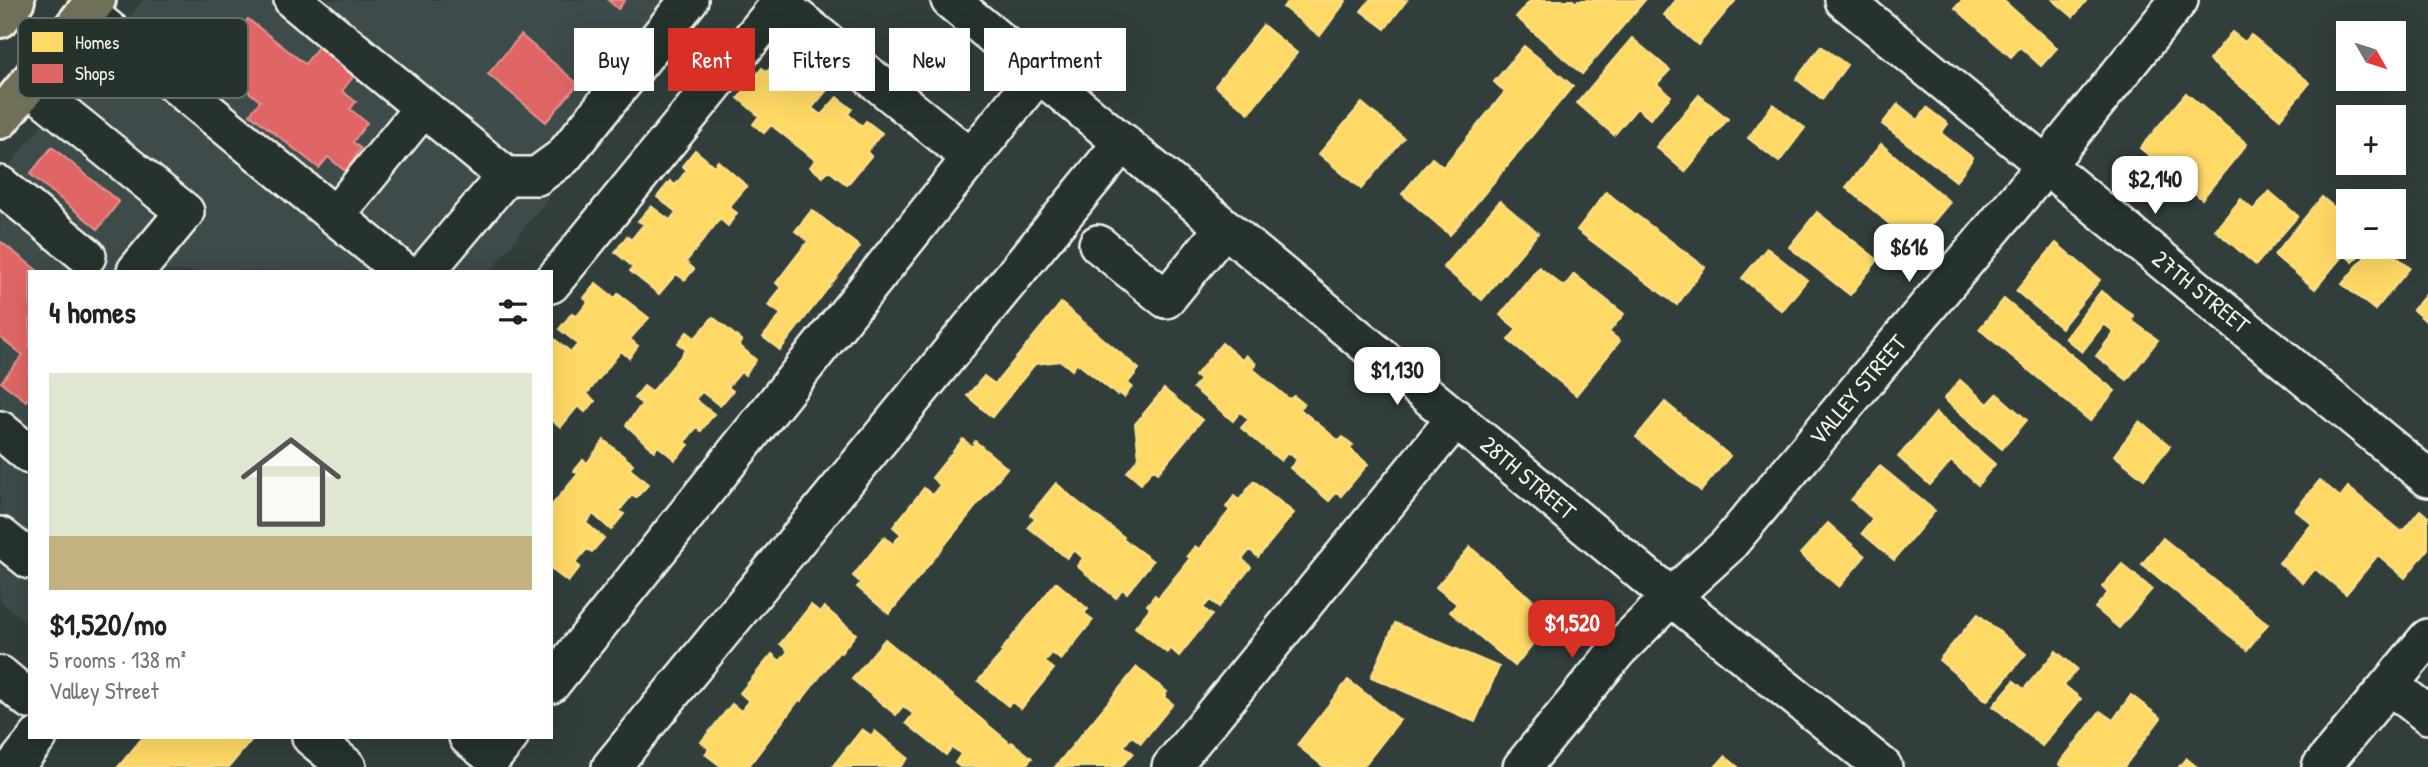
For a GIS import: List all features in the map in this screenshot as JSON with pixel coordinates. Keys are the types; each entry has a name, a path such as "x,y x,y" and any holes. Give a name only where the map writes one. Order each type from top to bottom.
{"main road":[{"path":"0,119 18,97"}],"street":[{"path":"293,0 506,176 537,176 563,157 689,0"},
{"name":"28TH STREET","path":"950,0 984,28"},
{"name":"27TH STREET","path":"1844,0 2428,478"},
{"name":"VALLEY STREET","path":"1522,767 1616,651 1727,546 2047,164 2179,0"},
{"path":"553,282 781,2 971,159"},
{"path":"91,6 105,18"},
{"path":"553,682 1025,91"},
{"name":"28TH STREET","path":"1061,91 1671,597 1883,767"},
{"path":"44,98 185,212 137,270"},
{"path":"198,98 401,270"},
{"path":"335,216 423,108"},
{"path":"611,767 1123,142"},
{"path":"427,270 506,176"},
{"path":"0,185 87,256"},
{"path":"1098,244 1166,299 1224,228"},
{"path":"1171,767 1456,418"},
{"path":"0,430 28,452"},
{"path":"0,536 28,558"},
{"path":"2321,767 2428,638"},
{"path":"0,675 28,698"},
{"path":"2390,685 2428,715"},
{"path":"14,767 36,739"},
{"path":"313,739 347,767"},
{"path":"470,739 493,757 507,739"}],"shaded area":[{"path":"143,0 708,0 685,28 668,28 668,50 654,67 654,28 574,28 574,91 635,91 491,270 28,270 28,623 0,601 0,177 64,98 248,98 248,18 128,18"}],"building: Homes":[{"path":"1289,0 1346,1 1320,36 1283,7"},
{"path":"1370,0 1407,0 1385,29 1361,11"},
{"path":"1531,0 1573,0 1576,3 1578,0 1645,0 1582,74 1516,17"},
{"path":"1676,0 1736,0 1698,45 1664,15"},
{"path":"1962,0 2003,0 2057,48 2041,66 2020,47 2011,57 1955,8"},
{"path":"2053,0 2087,0 2073,17"},
{"path":"1263,25 1297,53 1249,113 1215,86"},
{"path":"2232,32 2245,42 2251,35 2310,83 2280,119 2209,60"},
{"path":"1632,38 1670,70 1657,84 1671,96 1650,119 1637,108 1614,135 1577,103"},
{"path":"1524,46 1573,86 1450,235 1402,194 1432,158 1443,167 1505,92 1494,82"},
{"path":"1821,46 1847,65 1822,99 1796,79"},
{"path":"762,68 767,72 769,70 769,91 826,91 812,108 821,115 837,97 852,109 848,114 862,126 866,121 882,133 867,152 871,156 847,185 828,170 823,177 810,167 815,160 771,125 764,133 753,124 759,116 738,98 744,91 755,91 755,77"},
{"path":"2186,93 2247,144 2202,199 2140,148"},
{"path":"1699,95 1728,119 1685,172 1656,147"},
{"path":"1362,103 1404,138 1361,189 1319,154"},
{"path":"1773,104 1805,128 1779,162 1748,138"},
{"path":"1898,104 1918,120 1927,108 1948,124 1941,133 1973,158 1956,181 1882,124"},
{"path":"1881,144 1950,202 1914,245 1846,187"},
{"path":"695,150 714,166 718,161 747,186 729,207 737,213 728,226 720,219 686,262 694,269 685,280 676,274 659,294 630,271 633,267 615,252 627,236 631,240 644,224 638,221 651,206 670,220 676,212 657,197 670,181 675,185 687,170 682,166"},
{"path":"2269,191 2298,216 2256,265 2215,230 2241,199 2253,210"},
{"path":"1606,192 1705,267 1677,305 1577,230"},
{"path":"2322,197 2336,209 2336,259 2340,259 2315,289 2274,255"},
{"path":"1500,201 1538,233 1482,300 1443,267"},
{"path":"812,210 860,247 780,350 763,337 781,314 768,305 781,288 776,283 808,241 795,231"},
{"path":"1817,212 1878,260 1850,295 1789,247"},
{"path":"2056,243 2100,280 2061,328 2016,291"},
{"path":"1767,248 1807,280 1782,311 1742,278"},
{"path":"2363,259 2399,259 2410,268 2375,310 2342,284"},
{"path":"1539,267 1564,287 1574,274 1624,314 1609,332 1620,341 1576,395 1508,340 1517,329 1500,315"},
{"path":"596,283 615,298 618,294 649,318 630,339 638,346 629,358 621,351 587,394 595,401 585,412 578,406 561,427 553,421 553,338 571,352 578,344 559,329 572,313 576,317 588,302 584,298"},
{"path":"2101,291 2134,316 2131,320 2158,340 2127,380 2096,356 2114,332 2104,324 2082,352 2065,338"},
{"path":"2428,292 2428,323 2413,310"},
{"path":"2004,299 2115,391 2090,421 1979,329"},
{"path":"1061,303 1139,369 1128,383 1132,387 1124,397 1119,393 1117,395 1077,363 1072,370 1061,361 1035,364 992,417 967,396 984,376 995,384"},
{"path":"713,317 742,341 739,345 756,360 745,375 741,372 728,387 733,391 720,406 702,392 695,399 714,414 701,431 697,427 685,442 689,445 675,460 658,446 654,451 626,425 642,404 634,398 644,386 652,392 686,350 678,343 687,332 695,338"},
{"path":"1222,343 1242,360 1246,355 1256,364 1253,369 1289,399 1294,396 1304,404 1300,409 1339,441 1343,437 1353,445 1350,449 1368,464 1341,496 1337,492 1329,501 1290,468 1297,460 1288,452 1281,461 1241,428 1249,419 1240,412 1233,421 1193,388 1200,380 1195,376"},
{"path":"1960,380 1988,404 1997,394 2027,420 2002,449 1944,399"},
{"path":"1164,389 1202,420 1158,473 1153,469 1141,484 1127,472 1139,457 1135,424"},
{"path":"1665,402 1730,456 1701,491 1636,437"},
{"path":"1936,413 1995,464 1978,485 1951,461 1930,485 1898,457"},
{"path":"2140,421 2170,446 2144,479 2114,455"},
{"path":"963,439 972,447 975,441 1007,468 889,614 857,587 861,583 853,576 884,537 893,544 901,534 893,527 924,488 932,495 940,485 932,478"},
{"path":"604,440 633,464 630,469 649,484 636,498 632,495 619,511 624,514 611,530 593,514 586,523 604,538 592,552 587,549 575,563 580,567 568,582 553,571 553,504 578,474 574,471 583,460 587,463"},
{"path":"1880,466 1935,511 1894,560 1862,533 1873,519 1851,500"},
{"path":"2320,480 2340,497 2348,487 2402,532 2420,510 2428,517 2428,549 2405,578 2378,555 2346,594 2315,569 2303,583 2279,563 2312,524 2295,510"},
{"path":"1254,481 1294,513 1258,557 1250,550 1242,559 1251,567 1219,607 1210,600 1203,608 1212,615 1179,656 1170,648 1167,653 1135,627 1150,608 1147,605 1155,595 1158,598 1190,558 1187,556 1195,546 1199,549 1230,510 1226,507 1234,496 1239,500"},
{"path":"1056,483 1153,561 1127,593 1122,589 1116,598 1077,566 1083,558 1074,550 1067,558 1028,527 1035,518 1030,515"},
{"path":"1828,523 1865,556 1839,587 1800,554"},
{"path":"2163,538 2268,624 2247,650 2142,564"},
{"path":"1470,547 1554,618 1515,666 1450,612 1457,604 1436,587"},
{"path":"2122,564 2152,589 2119,628 2095,608 2108,593 2102,587"},
{"path":"1056,582 1088,609 1084,613 1093,620 1061,660 1052,653 1045,662 1054,669 1021,709 1012,702 1008,706 978,681"},
{"path":"811,605 820,612 824,607 856,634 801,701 799,700 748,767 722,767 705,754 709,749 701,742 732,704 741,711 749,701 740,693 772,654 780,661 788,651 780,644"},
{"path":"1978,614 2026,654 1987,701 1939,660"},
{"path":"1395,623 1499,667 1475,722 1371,677"},
{"path":"885,639 1011,744 1012,742 1032,758 1024,767 960,767 955,763 961,754 952,747 946,755 906,723 913,714 903,706 896,715 852,679"},
{"path":"2056,651 2077,669 2064,685 2081,699 2042,746 1993,706 2014,681 2024,689"},
{"path":"1137,667 1167,692 1164,697 1173,704 1141,743 1132,736 1124,746 1133,753 1121,767 1055,767"},
{"path":"1348,680 1400,720 1363,767 1324,767 1297,745"},
{"path":"2131,695 2161,718 2124,767 2063,767 2059,764 2100,711 2113,720"},
{"path":"862,729 872,736 875,731 908,758 900,767 832,767"},
{"path":"141,739 252,739 229,767 118,767"},
{"path":"1725,756 1738,767 1715,767"},
{"path":"2186,758 2197,767 2179,767"}],"building: Shops":[{"path":"608,0 625,0 618,9"},
{"path":"248,19 305,64 321,43 357,72 342,91 356,102 350,109 367,123 353,142 361,149 345,171 328,157 319,168 250,114 260,101 248,91"},
{"path":"521,35 574,81 574,89 546,122 488,74"},
{"path":"52,147 119,202 98,229 30,174"},
{"path":"0,241 37,270 28,270 26,401 1,382 23,355 0,337"}]}
